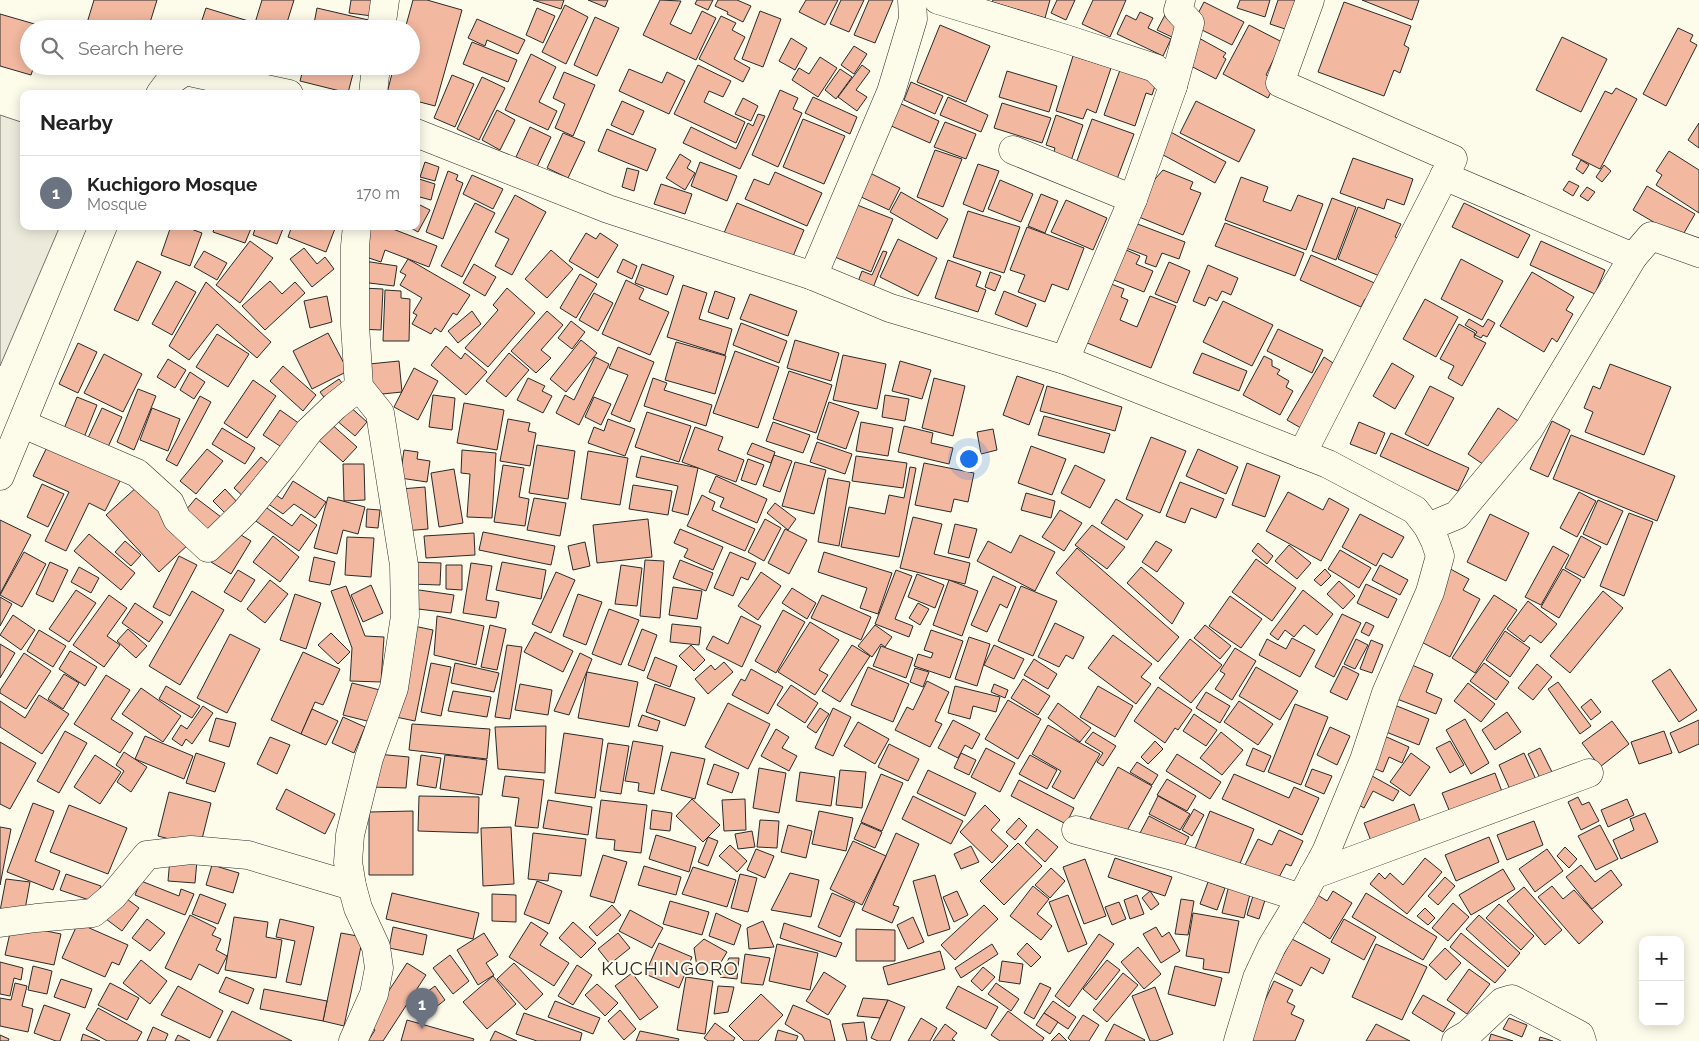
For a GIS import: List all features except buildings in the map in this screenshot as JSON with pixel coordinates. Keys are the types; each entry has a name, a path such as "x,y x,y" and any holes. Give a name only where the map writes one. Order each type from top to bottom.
{"street":[{"path":"382,20 385,0"},
{"path":"812,276 891,92 913,19 912,0"},
{"path":"938,0 1155,68 1174,86"},
{"path":"1065,360 1133,198 1174,86 1190,23 1178,10 1181,0"},
{"path":"1302,454 1453,159 1280,83 1310,0"},
{"path":"163,90 169,82 179,75"},
{"path":"203,75 271,90"},
{"path":"373,90 375,75"},
{"path":"420,135 608,209 812,276 890,308 1065,360 1328,464 1415,510 1428,526 1440,556 1430,592 1386,693 1364,760 1326,852 1272,946 1258,978 1238,1041"},
{"path":"1012,150 1133,198"},
{"path":"1444,176 1633,257"},
{"path":"0,476 101,230"},
{"path":"353,1041 374,994 379,968 376,947 358,908 352,886 348,862 350,834 369,758 394,688 405,616 404,565 380,413 359,387 355,325 357,230"},
{"path":"1428,526 1457,516 1528,429 1633,257 1651,236 1699,253"},
{"path":"23,424 138,473 170,503 177,519 208,548 246,510 309,431 335,406 359,387"},
{"path":"1076,830 1180,858 1307,886 1589,773"},
{"path":"0,923 93,913 114,896 147,855 191,850 248,855 352,886"},
{"path":"1456,1041 1468,1034 1502,1002 1512,999 1580,1035 1582,1041"}],"shaded area":[{"path":"0,115 20,122 20,230 58,230 0,366"}],"place":[{"name":"Kuchigoro Mosque","path":"422,1029"}],"district":[{"name":"KUCHINGORO","path":"670,968"}]}
